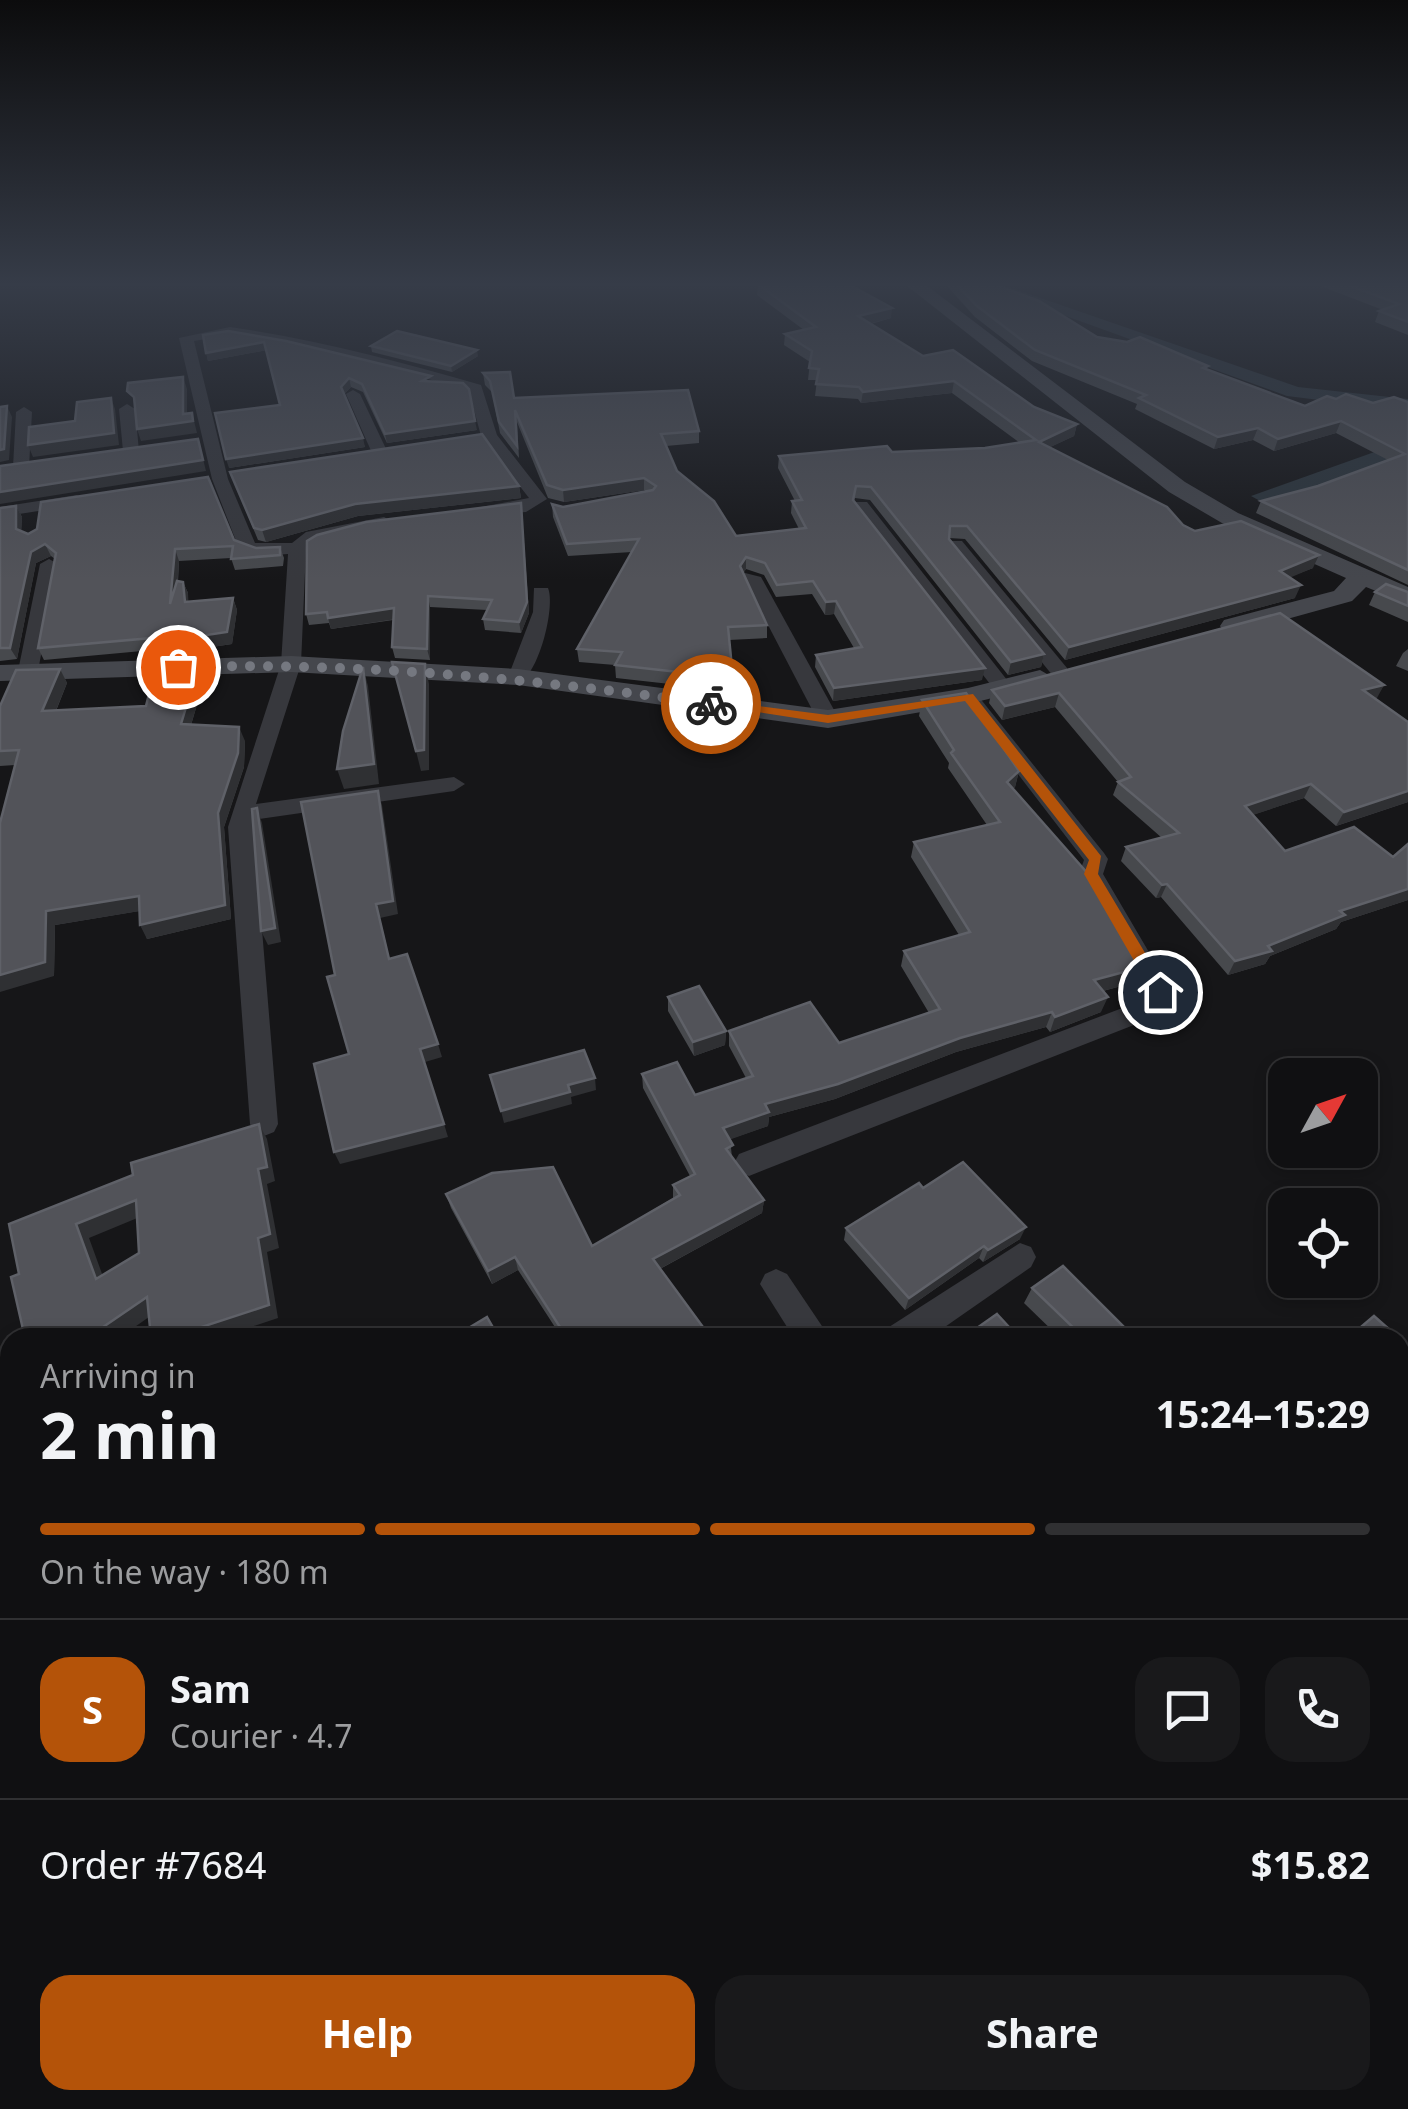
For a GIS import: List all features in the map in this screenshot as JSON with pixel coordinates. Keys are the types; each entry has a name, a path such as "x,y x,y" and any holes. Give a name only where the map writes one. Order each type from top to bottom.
{"main road":[{"path":"1043,383 1177,487 1230,518 1408,596"},
{"path":"1211,632 1343,596 1362,577"},
{"path":"14,672 291,664 518,677 828,719 968,696 1069,670"}],"street":[{"path":"195,383 210,440 229,478 248,546 260,552 297,548 312,536 396,520"},
{"path":"466,383 481,394 480,437 544,506 470,512"},
{"path":"353,394 380,453"},
{"path":"127,409 131,451"},
{"path":"21,467 24,412"},
{"path":"190,443 210,440"},
{"path":"113,454 151,448"},
{"path":"0,470 40,464"},
{"path":"201,482 229,478"},
{"path":"0,512 34,514 90,498"},
{"path":"861,506 1004,688"},
{"path":"956,545 1069,670"},
{"path":"264,1124 242,814 291,664 297,548"},
{"path":"14,672 49,564"},
{"path":"752,577 828,719"},
{"path":"518,677 543,612 541,592"},
{"path":"750,1162 1158,1005 1160,992 1091,874 1096,860 968,696"},
{"path":"242,814 454,784"},
{"path":"916,1328 1020,1256"},
{"path":"776,1284 807,1328"}],"building":[{"path":"128,383 183,383 183,414 192,413 193,421 137,429 134,397 127,391"},
{"path":"275,383 344,383 341,387 363,438 226,459 215,413 280,405"},
{"path":"463,383 469,389 475,421 385,434 362,384"},
{"path":"491,383 512,383 514,398 688,390 699,431 661,434 677,471 714,501 736,536 806,528 792,501 802,500 779,456 887,446 892,452 985,448 1036,440 957,383 1000,383 1034,407 1077,424 1039,442 1167,507 1183,525 1195,531 1241,521 1319,555 1280,571 1301,585 1069,647 967,526 950,526 949,539 1044,654 1011,662 871,487 856,486 853,500 985,668 834,688 816,655 862,647 836,601 826,602 813,581 777,585 765,563 746,557 740,566 767,625 728,627 733,678 615,665 622,652 577,649 639,539 567,544 552,504 563,507 653,490 656,486 644,478 563,490 547,485 515,410 517,446 499,422"},
{"path":"934,383 863,392 859,387 816,384"},
{"path":"1117,383 1244,383 1305,406 1327,396 1336,399 1346,394 1373,403 1394,397 1408,402 1408,570 1261,501 1318,486 1405,454 1341,421 1278,439 1258,428 1218,437 1139,398 1146,395"},
{"path":"111,398 114,433 28,445 29,427 75,421 77,402"},
{"path":"7,406 4,449 0,450 0,407"},
{"path":"482,434 519,486 355,504 262,530 254,528 230,472"},
{"path":"198,439 203,460 0,492 0,466"},
{"path":"208,477 234,540 256,548 280,547 280,555 231,559 233,546 175,549 170,604 177,581 183,582 185,602 233,598 227,632 187,638 187,644 162,644 164,637 38,648 56,553 45,544 31,552 10,648 0,648 0,508 16,506 16,529 28,534 37,529 41,502"},
{"path":"521,503 527,602 519,622 483,619 492,600 428,596 427,649 392,647 394,608 328,618 327,612 306,614 307,541 317,535 366,522"},
{"path":"1386,584 1408,592 1408,606 1375,592"},
{"path":"1280,613 1384,685 1363,690 1408,722 1408,791 1344,812 1311,784 1245,806 1285,851 1354,827 1393,857 1408,844 1408,889 1340,911 1345,915 1268,946 1272,951 1235,961 1167,884 1162,885 1126,847 1179,833 1118,782 1131,777 1059,693 1005,706 992,690"},
{"path":"392,662 425,664 424,750 416,751"},
{"path":"199,664 181,724 239,727 238,753 218,813 225,905 140,925 139,896 46,911 45,962 0,975 0,823 19,750 0,751 0,706 16,670 60,669 42,711 146,706 156,666"},
{"path":"363,667 374,764 337,769 343,731"},
{"path":"966,693 1019,771 1007,782 1089,875 1143,967 1094,980 1108,997 1055,1017 1052,1012 960,1038 838,1084 765,1104 769,1112 723,1128 733,1145 726,1149 764,1200 653,1259 704,1328 561,1328 515,1257 488,1271 446,1194 492,1173 553,1167 592,1246 680,1195 673,1185 695,1174 642,1074 677,1062 695,1095 753,1076 729,1031 810,1002 839,1043 940,1009 904,951 970,932 914,842 1000,822 951,753 954,750 922,700"},
{"path":"378,791 393,901 376,904 389,959 407,954 438,1044 420,1049 444,1124 334,1152 314,1064 349,1054 327,977 335,975 301,802"},
{"path":"257,808 275,928 261,931 252,809"},
{"path":"699,986 726,1031 693,1042 668,997"},
{"path":"584,1050 595,1078 568,1085 570,1092 501,1111 490,1075"},
{"path":"259,1124 267,1167 258,1169 270,1234 258,1238 269,1305 199,1328 150,1328 147,1297 102,1328 23,1328 11,1277 19,1274 9,1224 133,1175 131,1163","holes":["136,1200 139,1253 96,1279 76,1224"]},
{"path":"963,1162 1026,1227 988,1250 984,1246 909,1298 846,1228 919,1183 923,1188"},
{"path":"1063,1266 1125,1328 1074,1328 1032,1288"},
{"path":"997,1314 1010,1328 977,1328"},
{"path":"1374,1316 1388,1328 1360,1328"},
{"path":"487,1317 493,1328 469,1328"}],"waterway":[{"path":"1269,383 1294,392 1408,405"},
{"path":"1262,496 1313,483 1408,446"}],"way so far":[{"path":"178,667 291,664 518,677 711,704"}],"route":[{"path":"711,704 828,719 968,696 1096,860 1091,874 1160,992"}]}
